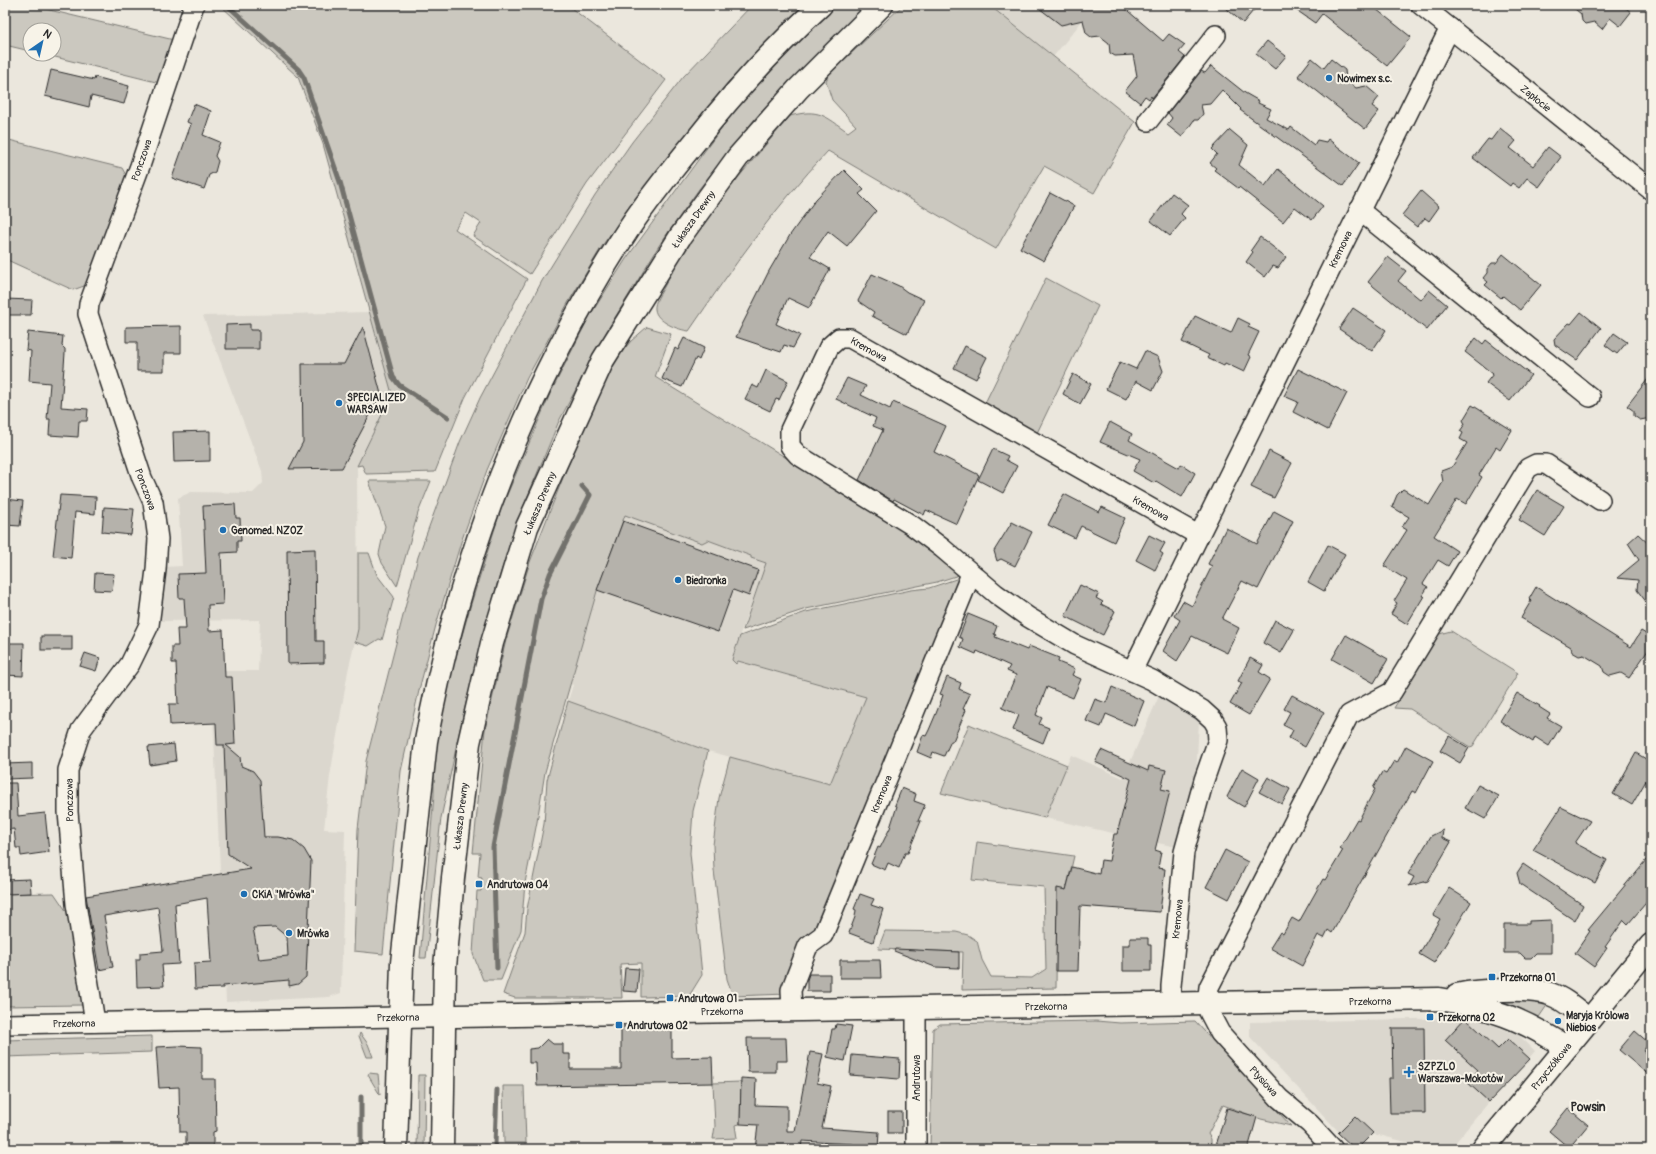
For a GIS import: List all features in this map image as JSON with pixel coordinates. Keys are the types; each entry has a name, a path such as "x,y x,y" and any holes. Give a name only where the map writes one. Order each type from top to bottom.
{"main road":[{"path":"396,1149 399,1017 402,963 422,772 431,712 468,567 513,442 549,364 588,293 630,227 711,120 750,76 821,5"},
{"name":"Łukasza Drewny","path":"442,1149 445,967 453,878 469,743 492,643 527,527 603,360 680,237 738,157 798,89 882,5"},
{"name":"Przyczółkowa","path":"1483,1149 1651,945"},
{"name":"Przekorna","path":"1439,999 1463,993 1511,990 1537,991 1550,994 1562,1000 1589,1020"},
{"name":"Przekorna","path":"399,1017 1439,999 1474,1004 1498,1012 1539,1030 1566,1047"}],"street":[{"name":"Ponczowa","path":"95,1022 76,904 68,812 68,770 81,730 130,664 149,625 156,570 158,539 153,502 142,478 88,314 89,304 140,166 194,5"},
{"name":"Zapłocie","path":"1421,5 1651,190"},
{"name":"Kremowa","path":"1132,671 1450,28"},
{"path":"1148,121 1216,35"},
{"path":"1359,210 1590,397"},
{"name":"Kremowa","path":"1171,1004 1171,986 1184,852 1218,735 1217,727 1208,714 1152,680 1075,645 1028,617 996,594 942,548 913,526 798,455 790,446 790,430 828,347 839,338 850,338 1198,535"},
{"path":"1207,1004 1209,987 1349,715 1392,692 1528,468 1536,464 1546,464 1600,500"},
{"name":"Kremowa","path":"792,1010 792,990 808,946 823,935 971,574"},
{"name":"Ptysiowa","path":"1207,1004 1212,1020 1220,1033 1279,1098 1310,1124 1332,1149"},
{"name":"Andrutowa","path":"916,1008 916,1149"},
{"name":"Przekorna","path":"5,1024 399,1017"}],"shaded area":[{"path":"5,5 37,5 41,8 174,40 160,83 62,59 62,22 22,22 22,49 5,45"},
{"path":"220,5 567,5 666,80 587,184 530,274 473,236 481,223 466,213 455,229 527,279 465,398 435,472 366,474 362,465 357,466 392,394 323,144 298,77"},
{"path":"752,5 805,5 728,82 656,172 604,243 568,303 527,378 487,470 461,542 436,625 420,686 401,771 383,954 354,951 358,829 366,761 418,557 460,442 480,398 542,281 595,195 632,142 683,77"},
{"path":"837,5 870,5 758,115 699,189 660,244 608,329 559,421 519,517 497,584 464,711 441,818 426,958 420,958 434,795 434,752 451,674 501,509 550,394 589,317 626,259 733,112 789,52"},
{"path":"903,5 989,5 1135,122 1094,193 1044,166 996,249 828,151 790,194 755,238 689,331 674,327 659,318 655,309 658,298 691,241 722,198 790,116 815,113 827,118 848,132 856,126 832,100 826,81 829,74"},
{"path":"994,5 1095,5 1053,57 991,8"},
{"path":"5,139 122,168 127,177 92,277 84,286 73,290 5,259"},
{"path":"1046,278 1098,306 1036,435 984,405"},
{"path":"369,312 392,394 357,466 358,629 348,671 330,776 324,829 345,830 341,993 329,997 226,1002 211,671 258,671 260,620 158,621 164,567 182,566 178,498 191,492 253,493 263,483 262,471 203,316"},
{"path":"647,327 671,334 655,377 918,539 962,574 937,582 806,609 743,630 766,563 708,540 702,543 625,515 597,591 545,772 525,883 521,930 501,980 483,980 473,954 477,891 481,891 482,878 478,877 480,853 473,853 485,730 506,640 530,562 566,470 615,360 631,341"},
{"path":"369,481 431,481 418,513 397,586 382,563 379,554 385,526"},
{"path":"625,515 702,543 708,540 752,556 751,558 766,563 735,648 736,664 738,661 866,697 831,784 708,751 568,701 573,685 571,684 573,675 597,591"},
{"path":"358,553 369,553 377,575 394,597 382,640 379,639 368,646 355,642 358,629"},
{"path":"959,578 819,924 803,945 787,994 733,996 727,979 714,870 713,845 719,798 730,757 830,784 866,697 738,661 736,664 732,660 740,636 806,612 911,590 929,588"},
{"path":"1451,631 1518,673 1473,746 1470,747 1410,709 1394,708 1439,634"},
{"path":"1159,696 1199,721 1196,777 1176,847 1045,818 1071,755 1123,778"},
{"path":"568,701 708,751 693,811 690,853 702,975 689,996 641,997 641,963 620,964 622,998 515,998 503,994 525,932 527,909 544,824 547,780"},
{"path":"969,724 1067,765 1045,818 941,793"},
{"path":"977,842 1074,856 1066,890 1057,889 1056,988 962,990 963,952 878,949 885,931 956,932 968,935 977,941 982,960 991,977 1032,978 1046,969 1044,887 972,880"},
{"path":"54,893 69,915 83,1005 5,1006 5,894"},
{"path":"1501,1000 1540,1001 1548,1004 1537,1020 1500,1003"},
{"path":"1477,1019 1519,1035 1535,1051 1529,1058 1530,1059 1489,1102 1450,1149 1433,1149 1375,1135 1373,1133 1357,1149 1355,1149 1250,1037 1250,1022"},
{"path":"1096,1021 1120,1023 1195,1021 1291,1126 1261,1119 1223,1105 1208,1134 1211,1139 1211,1149 930,1149 933,1029 940,1024"},
{"path":"360,1033 368,1044 373,1057 367,1057 359,1036"},
{"path":"152,1036 152,1052 5,1057 5,1040"},
{"path":"369,1073 378,1074 380,1095 368,1075"},
{"path":"418,1075 425,1075 424,1149 417,1149"},
{"path":"741,1082 740,1124 735,1125 737,1138 713,1139 715,1126 713,1083"},
{"path":"503,1086 524,1086 526,1143 504,1143"}],"building":[{"path":"1035,5 1121,5 1163,41 1169,34 1185,45 1179,52 1185,57 1152,98 1151,96 1149,99 1145,96 1140,103 1125,91 1137,76 1133,55 1115,56 1110,53 1109,43 1100,36 1091,37 1086,33 1083,20 1061,25"},
{"path":"1222,5 1258,5 1243,23"},
{"path":"1289,5 1371,5 1411,37 1387,66 1322,14 1315,23"},
{"path":"1570,5 1622,5 1631,12 1620,26 1610,18 1602,29 1594,22 1585,24 1582,21 1581,14"},
{"path":"1267,41 1286,56 1275,69 1256,54"},
{"path":"1312,58 1324,68 1331,59 1345,70 1346,80 1356,88 1366,86 1379,97 1372,106 1379,111 1365,129 1298,76"},
{"path":"1211,66 1245,93 1259,101 1258,103 1271,109 1266,118 1289,130 1291,127 1314,145 1317,140 1326,142 1328,139 1359,163 1343,186 1240,110 1241,109 1222,90 1210,104 1201,105 1203,114 1198,120 1194,120 1182,137 1167,125 1172,118 1168,113 1201,71 1205,73"},
{"path":"51,70 94,80 95,77 129,86 124,104 91,96 89,107 45,96"},
{"path":"194,104 211,111 203,135 220,142 215,156 218,161 215,172 209,175 204,189 172,178 191,124 187,122"},
{"path":"1500,128 1516,141 1510,148 1533,166 1548,147 1561,157 1539,187 1527,178 1519,188 1512,183 1510,186 1473,158 1488,139 1491,140"},
{"path":"1230,130 1248,145 1239,165 1265,186 1278,169 1323,206 1312,220 1295,207 1283,222 1239,187 1238,188 1214,170 1216,168 1210,163 1217,154 1212,149"},
{"path":"844,170 864,190 859,194 876,211 847,246 828,231 810,257 830,269 809,308 788,298 776,324 800,335 793,348 784,345 781,352 736,337 769,271 790,235 816,199"},
{"path":"1421,191 1439,207 1429,221 1425,218 1417,227 1402,215"},
{"path":"1050,193 1074,206 1044,261 1020,248"},
{"path":"1172,193 1188,205 1181,214 1185,218 1170,236 1151,221"},
{"path":"1260,237 1286,257 1278,268 1273,266 1265,277 1246,262 1253,252 1251,250"},
{"path":"1503,254 1541,285 1520,310 1503,296 1501,298 1485,285 1488,282 1483,278 1487,273 1487,269 1492,263 1496,263"},
{"path":"1388,257 1406,271 1398,281 1421,300 1429,290 1447,305 1427,330 1368,282"},
{"path":"872,274 899,286 907,292 924,300 907,334 872,316 874,312 858,301"},
{"path":"5,299 32,300 31,315 5,315"},
{"path":"1353,308 1386,330 1372,351 1339,329"},
{"path":"1581,312 1601,328 1577,360 1555,345 1554,339 1569,323 1571,324"},
{"path":"1195,316 1231,333 1238,318 1250,324 1248,327 1259,332 1248,355 1251,357 1244,372 1225,363 1224,366 1207,358 1209,355 1182,342"},
{"path":"250,324 250,330 259,330 259,349 226,349 226,325"},
{"path":"181,326 181,353 164,353 164,371 137,371 137,342 126,342 126,327"},
{"name":"SPECIALIZED WARSAW","path":"363,327 381,394 342,468 289,469 303,442 302,364 344,364"},
{"path":"28,332 63,336 62,346 65,349 65,353 61,407 88,409 87,421 79,421 78,437 49,435 50,419 47,419 50,383 29,381 31,351 26,350"},
{"path":"1614,333 1627,342 1617,354 1605,345"},
{"path":"684,338 704,348 699,360 696,358 682,387 662,379 675,348 678,350"},
{"path":"1476,338 1483,344 1486,340 1531,375 1510,401 1486,383 1493,374 1465,352"},
{"path":"965,346 987,357 976,379 954,368"},
{"path":"1145,351 1158,357 1163,371 1153,390 1136,381 1126,399 1106,389 1120,362 1136,369"},
{"path":"1298,369 1347,393 1328,430 1293,412 1298,402 1284,396"},
{"path":"766,370 788,381 779,400 776,399 770,411 745,399 752,385 758,388"},
{"path":"1073,374 1091,384 1080,404 1063,394"},
{"path":"1651,375 1651,418 1640,420 1634,416 1634,411 1627,406"},
{"path":"847,378 866,386 861,395 890,409 893,402 946,426 934,452 979,475 957,524 926,510 924,515 894,499 893,501 859,480 883,430 873,426 876,418 836,399"},
{"path":"1472,405 1512,430 1500,450 1496,447 1479,475 1482,477 1466,504 1457,499 1434,536 1457,551 1448,566 1438,560 1423,584 1428,587 1422,596 1424,596 1407,624 1391,614 1397,603 1394,601 1407,580 1384,566 1407,530 1402,527 1409,517 1392,507 1397,495 1403,489 1429,505 1443,482 1441,471 1452,467 1467,443 1460,439 1463,433 1460,431 1465,424 1463,420"},
{"path":"1110,422 1132,434 1129,440 1179,468 1181,464 1195,473 1182,497 1156,481 1154,483 1133,471 1140,459 1100,442"},
{"path":"210,431 210,461 174,462 173,432"},
{"path":"993,449 1008,456 1006,460 1017,466 1003,493 978,480"},
{"path":"1269,451 1292,463 1274,498 1251,487"},
{"path":"1537,490 1564,506 1545,536 1519,520"},
{"path":"1064,494 1099,512 1102,507 1125,518 1114,542 1081,526 1075,538 1048,525"},
{"path":"60,495 96,497 95,514 75,512 71,558 53,556"},
{"path":"5,499 23,501 20,526 5,525"},
{"path":"235,504 236,518 240,518 241,541 237,541 237,552 221,553 223,604 208,605 209,631 223,630 225,677 232,677 235,744 226,745 240,757 241,766 253,771 260,780 264,837 278,837 293,840 304,849 311,861 306,977 298,984 289,986 289,980 223,986 223,988 195,989 194,963 211,962 207,898 175,904 179,964 162,965 164,986 137,987 136,959 140,959 140,953 163,951 158,907 104,916 113,967 99,970 86,896 251,869 228,854 224,745 217,745 216,723 170,725 169,704 178,704 176,663 172,663 172,646 178,646 177,629 186,629 184,598 179,598 178,574 206,573 203,506","holes":["275,927 287,937 288,956 259,959 253,928"]},
{"path":"104,507 134,509 131,535 102,532"},
{"path":"1274,511 1293,521 1258,589 1242,581 1222,619 1239,628 1227,653 1192,636 1177,661 1163,651 1180,620 1174,616 1183,601 1192,606 1212,566 1208,564 1226,528 1257,544"},
{"name":"Biedronka","path":"623,521 758,570 749,596 733,590 718,632 597,590"},
{"path":"1012,522 1032,532 1015,566 1001,559 997,561 994,551"},
{"path":"1638,534 1651,546 1651,608 1637,590 1638,580 1617,578 1639,560 1628,543"},
{"path":"1149,535 1165,543 1160,552 1163,554 1155,570 1136,560"},
{"path":"1328,545 1345,554 1324,591 1308,582"},
{"path":"315,549 316,641 324,641 324,663 288,664 287,550"},
{"path":"95,573 114,574 112,591 94,590"},
{"path":"1080,585 1099,594 1096,598 1103,602 1101,604 1115,611 1103,635 1065,616"},
{"path":"1536,587 1631,647 1641,631 1651,637 1651,646 1629,678 1621,673 1610,676 1604,672 1602,666 1584,655 1579,656 1572,652 1571,647 1521,618 1531,601 1529,599"},
{"path":"968,614 997,626 994,634 996,635 995,637 1027,650 1029,646 1059,658 1058,662 1075,669 1072,675 1081,679 1073,698 1047,687 1036,715 1042,718 1039,724 1049,728 1043,743 1013,730 1019,715 1002,708 1016,675 1007,671 1010,666 977,651 976,654 960,647 963,639 959,637"},
{"path":"1275,620 1294,630 1281,653 1263,643"},
{"path":"1346,635 1388,659 1374,683 1332,659"},
{"path":"41,636 72,636 72,650 41,650"},
{"path":"5,643 24,643 23,676 5,675"},
{"path":"85,653 100,658 96,671 80,666"},
{"path":"1250,658 1263,665 1259,672 1270,679 1249,715 1230,704 1242,683 1238,681"},
{"path":"947,677 961,683 959,689 970,694 963,709 966,710 953,741 951,741 944,756 933,752 931,758 917,752 923,735 926,736 941,701 943,695 940,694"},
{"path":"1112,687 1144,701 1134,726 1106,714 1101,727 1086,721 1095,699 1106,703"},
{"path":"1517,693 1540,706 1539,707 1550,714 1547,718 1561,726 1549,746 1535,737 1533,742 1500,721"},
{"path":"1292,695 1324,712 1305,747 1289,738 1293,730 1283,725 1290,712 1284,709"},
{"path":"1449,736 1469,748 1460,763 1440,751"},
{"path":"174,744 176,761 150,765 148,747"},
{"path":"1406,746 1433,761 1416,793 1412,791 1332,933 1328,930 1324,938 1318,935 1302,966 1270,948 1280,932 1283,934 1292,918 1299,922 1323,879 1325,880 1343,850 1340,848 1357,819 1359,820 1375,789 1373,788 1382,772 1386,774 1394,761 1397,763"},
{"path":"1101,750 1148,771 1149,766 1166,770 1161,789 1170,791 1155,850 1161,852 1158,868 1165,869 1160,912 1080,906 1078,971 1056,971 1057,888 1066,890 1072,867 1099,874 1101,860 1109,861 1114,834 1117,834 1131,779 1095,762"},
{"path":"1636,753 1651,762 1651,772 1632,805 1613,794"},
{"path":"32,763 32,778 6,779 5,764"},
{"path":"1242,768 1259,778 1244,807 1227,797"},
{"path":"1268,777 1290,789 1282,804 1259,792"},
{"path":"5,783 16,783 18,816 45,813 49,852 21,856 20,848 16,848 14,829 5,830"},
{"path":"1478,785 1499,796 1485,819 1465,808"},
{"path":"902,788 916,794 914,801 925,805 918,821 921,821 908,853 905,853 899,868 888,863 885,870 871,864 878,847 880,848 890,828 897,806 895,805"},
{"path":"1561,807 1590,821 1575,843 1607,860 1595,883 1533,850"},
{"path":"1443,830 1442,838 1451,842 1428,881 1409,886 1414,877 1408,874 1431,836"},
{"path":"1225,850 1248,862 1229,899 1206,887"},
{"path":"1651,854 1651,897 1628,924 1624,920 1605,947 1607,948 1594,967 1575,953 1590,931 1588,930"},
{"path":"1523,864 1583,905 1575,921 1520,884 1517,873"},
{"path":"30,879 31,893 5,894 5,880"},
{"path":"1449,888 1471,902 1434,963 1419,954 1440,919 1433,915"},
{"path":"860,894 874,899 871,905 883,909 873,942 849,933 855,917 856,910 854,909"},
{"path":"1551,920 1551,953 1536,953 1531,958 1525,958 1520,953 1504,953 1504,924 1529,924 1529,921"},
{"path":"1130,938 1148,938 1148,945 1151,945 1151,971 1123,971 1123,945 1130,945"},
{"path":"895,949 959,952 959,968 935,967 894,951"},
{"path":"840,960 880,960 881,978 840,978"},
{"path":"625,968 639,969 637,992 623,991"},
{"path":"809,974 830,974 830,991 807,991 807,980"},
{"path":"1465,1018 1498,1049 1508,1039 1530,1059 1489,1102 1467,1082 1478,1070 1445,1040"},
{"path":"836,1024 852,1026 845,1061 827,1057 832,1029 835,1029"},
{"path":"672,1026 672,1058 712,1057 713,1083 537,1086 536,1063 529,1063 529,1049 538,1048 547,1039 553,1044 563,1044 563,1054 570,1054 570,1069 621,1069 621,1027"},
{"name":"SZPZLO Warszawa-Mokotów","path":"1392,1028 1424,1028 1425,1113 1390,1113 1389,1078 1393,1078"},
{"path":"1635,1031 1649,1043 1643,1051 1651,1058 1651,1077 1619,1050"},
{"path":"747,1038 786,1038 787,1061 776,1061 776,1072 748,1072"},
{"path":"156,1047 202,1047 202,1079 215,1079 216,1131 213,1132 213,1149 186,1149 186,1132 180,1132 179,1087 159,1088"},
{"path":"810,1052 823,1054 817,1083 831,1086 822,1128 879,1132 878,1149 852,1149 853,1144 802,1141 801,1149 755,1149 758,1125 740,1124 741,1078 756,1079 755,1105 787,1106 787,1131 795,1131"},
{"path":"852,1055 900,1059 899,1079 850,1075"},
{"path":"1227,1108 1257,1117 1248,1149 1215,1149"},
{"path":"1568,1108 1588,1125 1569,1148 1549,1131"},
{"path":"888,1112 902,1112 902,1133 888,1133"},
{"path":"1355,1116 1373,1133 1357,1149 1355,1149 1338,1133"}],"waterway":[{"path":"227,5 298,69 304,78 340,182 393,377 399,385 448,417"},
{"path":"497,968 493,847 541,599 550,574 590,495 582,486"},
{"path":"495,1144 497,1090"},
{"path":"361,1097 361,1149"}],"place":[{"name":"Nowimex s.c.","path":"1329,78"},
{"name":"SPECIALIZED WARSAW","path":"339,403"},
{"name":"Genomed. NZOZ","path":"223,530"},
{"name":"Biedronka","path":"678,580"},
{"name":"Andrutowa 04","path":"479,884"},
{"name":"CKiA \"Mrówka\"","path":"244,894"},
{"name":"Mrówka","path":"289,933"},
{"name":"Przekorna 01","path":"1492,977"},
{"name":"Andrutowa 01","path":"670,998"},
{"name":"Przekorna 02","path":"1430,1017"},
{"name":"Maryja Królowa Niebios","path":"1558,1021"},
{"name":"Andrutowa 02","path":"619,1025"},
{"name":"SZPZLO Warszawa-Mokotów","path":"1409,1072"}],"district":[{"name":"Powsin","path":"1588,1107"}]}
